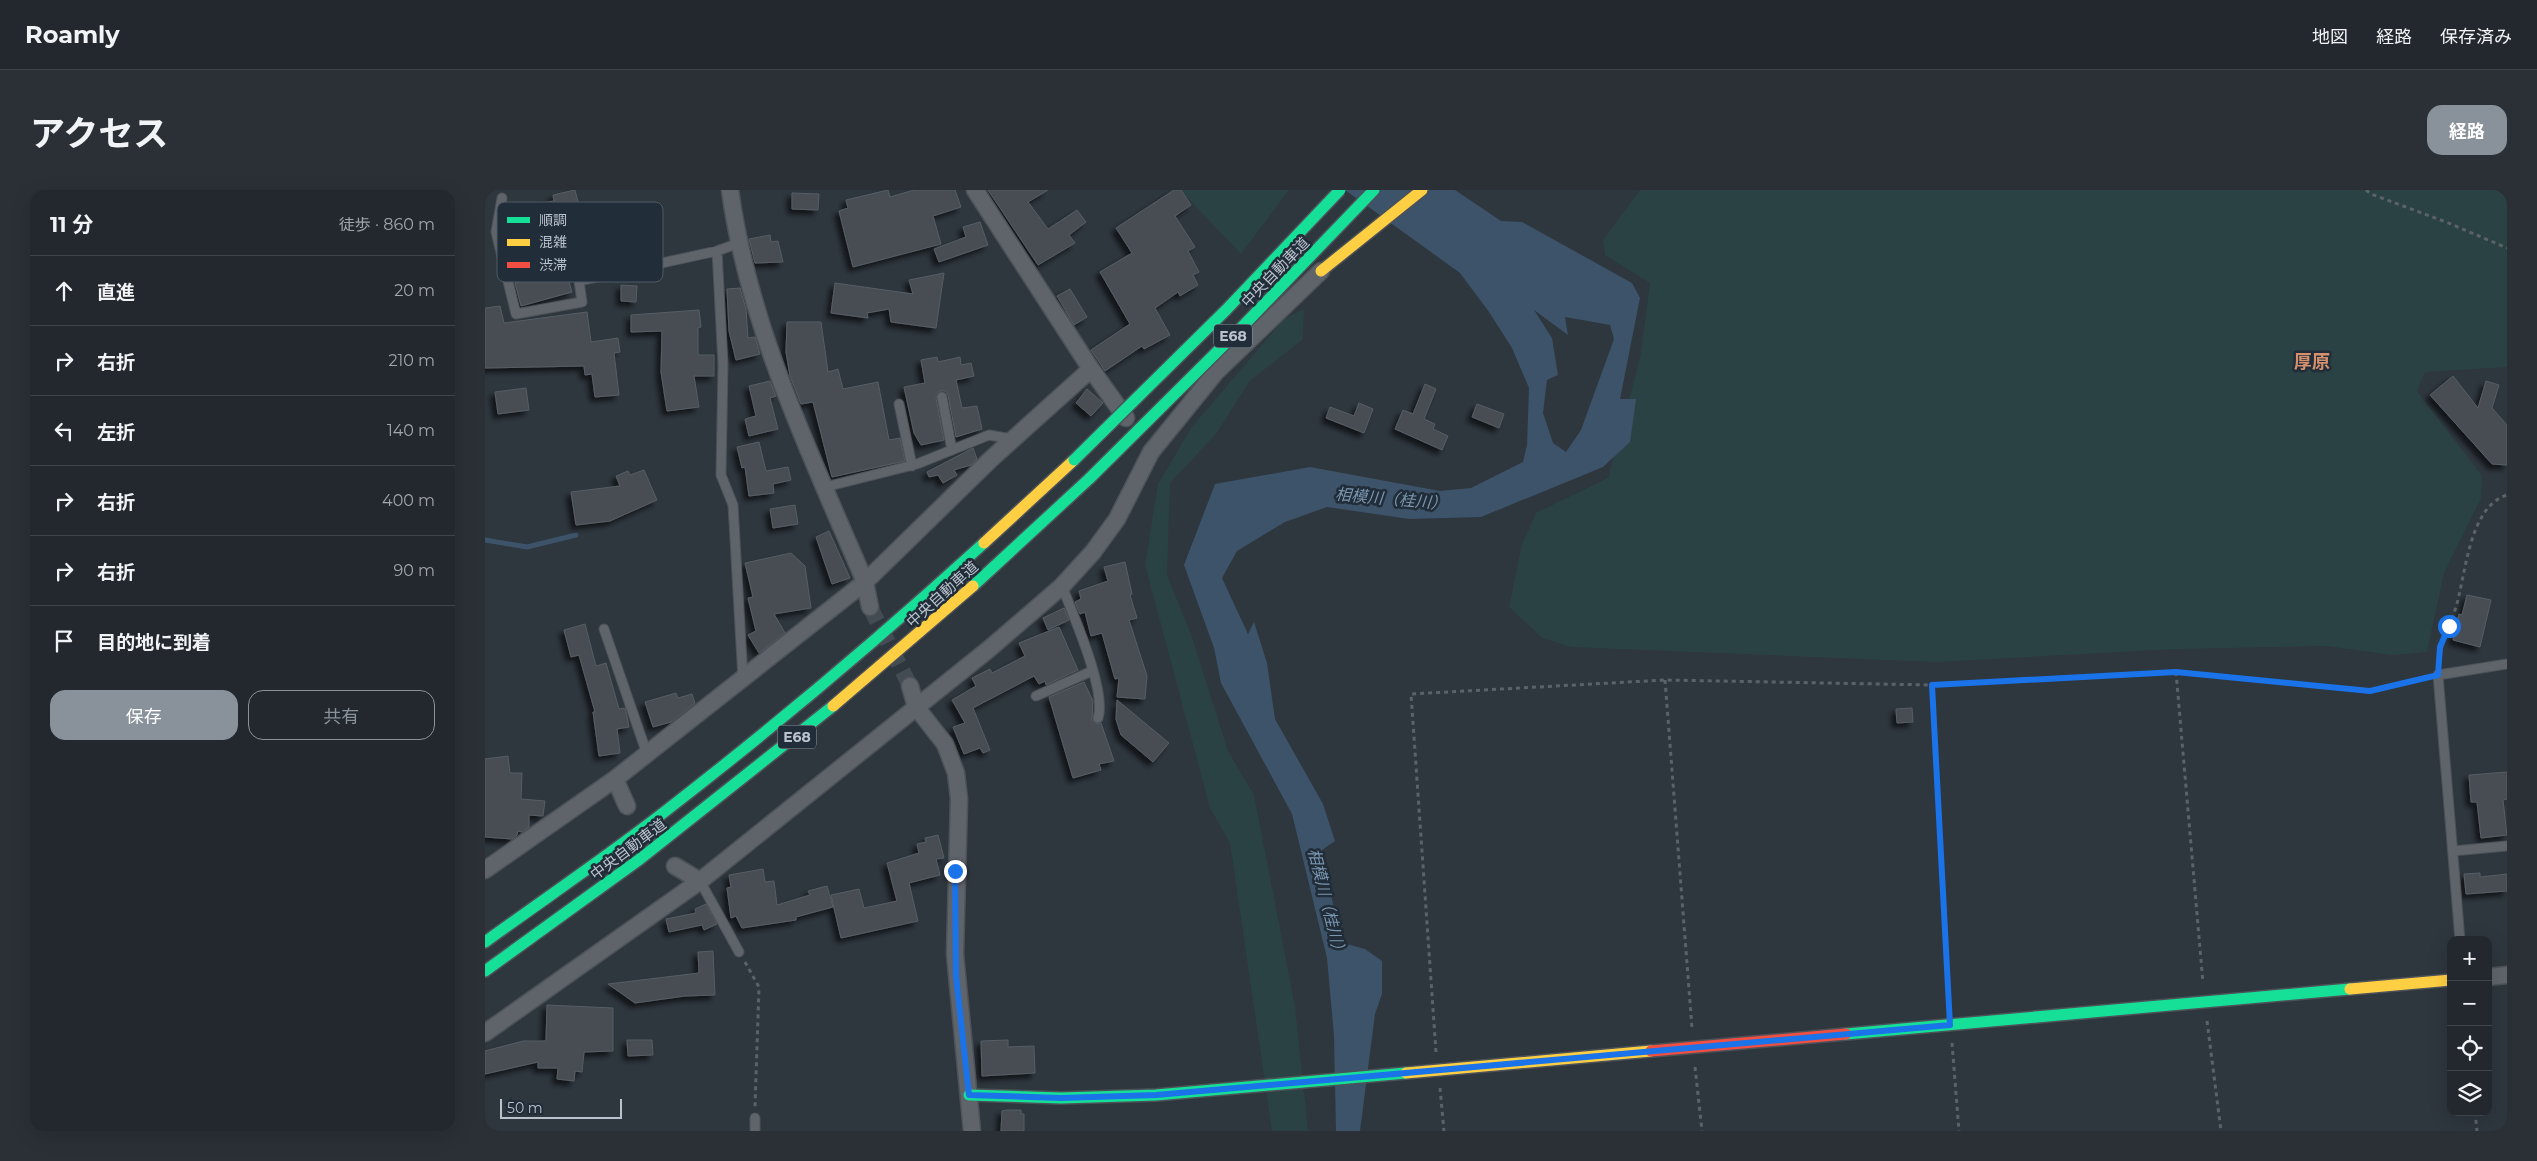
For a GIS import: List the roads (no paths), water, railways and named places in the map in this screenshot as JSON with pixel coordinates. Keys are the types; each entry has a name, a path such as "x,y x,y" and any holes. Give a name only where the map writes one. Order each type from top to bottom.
{"main road":[{"name":"中央自動車道","path":"485,942 663,812 802,701 899,620 1075,460 1226,310 1340,190"},
{"name":"中央自動車道","path":"485,971 618,876 817,721 1017,547 1090,478 1243,326 1374,190"},
{"path":"1321,271 1422,190"},
{"path":"485,981 618,876"},
{"path":"969,1095 1061,1098 1137,1096 1408,1074 2447,980"}],"street":[{"path":"730,190 739,242 773,364 865,582 870,607"},
{"path":"975,190 1091,369 1151,452"},
{"path":"485,1033 700,881 989,649 1062,586 1093,552 1117,520 1151,452 1217,372 1321,271"},
{"path":"485,870 615,779 865,582 1013,439 1091,369"},
{"path":"910,686 915,707 945,744 956,773 959,799 955,954 972,1131"},
{"path":"615,779 627,806"},
{"path":"675,866 700,881"},
{"path":"2492,977 2507,975"}],"lane":[{"path":"501,202 502,198"},
{"path":"663,262 717,250 739,242"},
{"path":"717,250 723,364 721,475 733,505 743,678"},
{"path":"508,282 515,314 582,302 579,282"},
{"path":"942,397 952,450"},
{"path":"899,404 912,466"},
{"path":"825,487 912,466 989,434 1013,439"},
{"path":"1062,586 1101,700 1098,718"},
{"path":"603,629 647,754"},
{"path":"2460,936 2438,675 2507,664"},
{"path":"1036,696 1092,671"},
{"path":"2453,851 2507,846"},
{"path":"700,881 739,952"},
{"path":"755,1118 755,1131"}],"water":[{"name":"相模川（桂川）","path":"1345,190 1455,190 1501,221 1522,222 1632,283 1640,298 1620,399 1636,399 1630,442 1603,467 1481,517 1409,519 1327,507 1285,522 1237,551 1222,578 1248,634 1254,622 1267,663 1275,719 1323,804 1335,841 1322,850 1329,888 1343,943 1365,949 1382,961 1382,994 1375,1014 1360,1131 1336,1131 1334,1036 1327,958 1292,814 1221,683 1214,648 1184,565 1215,484 1310,467 1440,491 1471,488 1523,462 1527,445 1529,388 1512,348 1489,312 1460,273","holes":["1534,310 1568,335 1565,317 1610,325 1614,339 1581,430 1566,452 1553,443 1543,413 1547,380 1558,375 1552,338"]}],"waterway":[{"path":"485,540 527,547 576,535"}],"tunnel":[{"path":"870,607 910,686"}],"district":[{"name":"厚原","path":"2312,362"}]}
